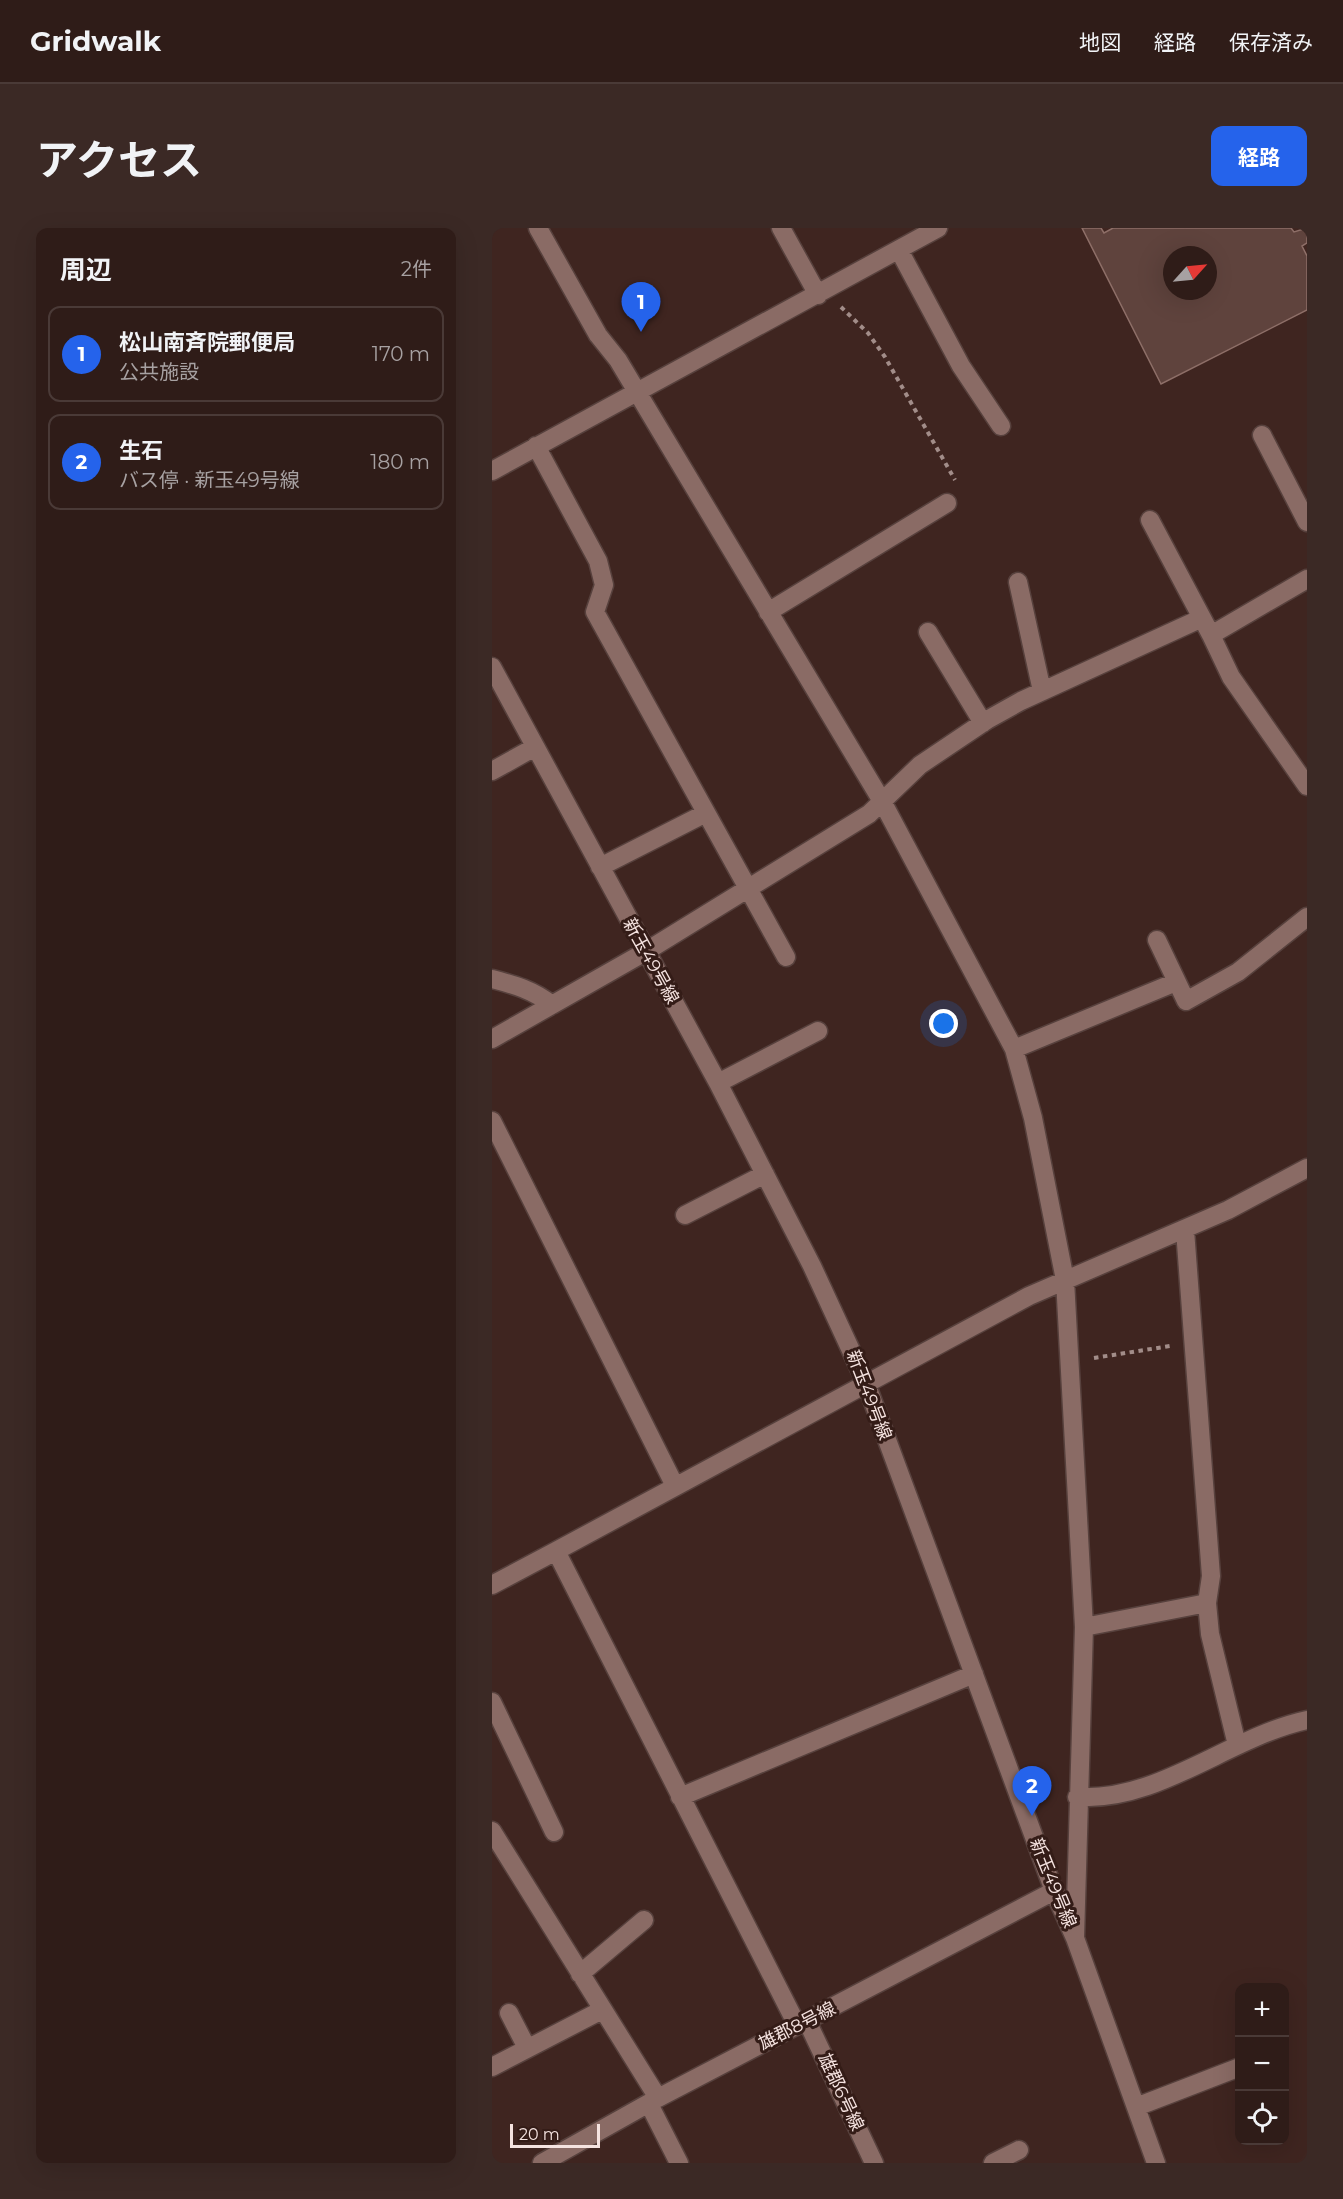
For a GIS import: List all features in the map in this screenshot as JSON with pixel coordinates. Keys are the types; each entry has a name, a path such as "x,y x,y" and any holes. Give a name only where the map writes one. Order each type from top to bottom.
{"street":[{"path":"538,228 598,335 618,360 883,803 1014,1049 1033,1118 1065,1280 1084,1628 1077,1797 1075,1938"},
{"path":"782,228 822,292"},
{"path":"492,471 635,391 938,228"},
{"path":"899,250 961,366 1001,426"},
{"path":"1262,435 1307,522"},
{"path":"536,446 598,561 604,585 595,612 786,957"},
{"path":"768,612 947,503"},
{"path":"1150,520 1231,677 1307,786"},
{"path":"1211,635 1307,579"},
{"path":"1018,582 1042,692"},
{"path":"492,1039 645,952 883,803 920,765 983,723 1042,692 1202,618"},
{"path":"928,632 983,723"},
{"name":"新玉49号線","path":"492,667 718,1083 832,1306 866,1383 1054,1891 1075,1938 1156,2163"},
{"path":"492,771 535,747"},
{"path":"600,867 706,813"},
{"path":"1157,940 1185,1001 1238,972 1307,917"},
{"path":"492,979 521,986 539,994 552,1005"},
{"path":"1014,1049 1176,982"},
{"path":"718,1083 818,1030"},
{"path":"492,1121 675,1486"},
{"path":"492,1585 1029,1296 1185,1230 1307,1168"},
{"path":"685,1215 765,1174"},
{"path":"1185,1230 1211,1576 1207,1604 1210,1634 1237,1745"},
{"name":"雄郡6号線","path":"556,1551 680,1797 802,2023 874,2163"},
{"path":"1084,1628 1207,1604"},
{"path":"680,1797 974,1674"},
{"path":"492,1702 554,1832"},
{"path":"1077,1797 1095,1798 1134,1790 1279,1726 1307,1720"},
{"path":"492,1831 602,2010 653,2101 679,2163"},
{"name":"雄郡8号線","path":"542,2163 653,2101 1054,1891"},
{"path":"580,1974 644,1920"},
{"path":"492,2067 602,2010"},
{"path":"509,2013 527,2049"},
{"path":"1136,2107 1235,2069"},
{"path":"993,2163 1019,2150"}],"path":[{"path":"822,292 868,333 885,357 959,487 946,496 947,503"},
{"path":"1069,1361 1194,1343"}],"building":[{"path":"1082,228 1101,228 1104,233 1113,228 1291,228 1294,232 1307,228 1307,243 1302,246 1307,256 1307,310 1161,384"}],"place":[{"name":"松山南斉院郵便局","path":"641,332"},
{"name":"生石","path":"1032,1816"}]}
